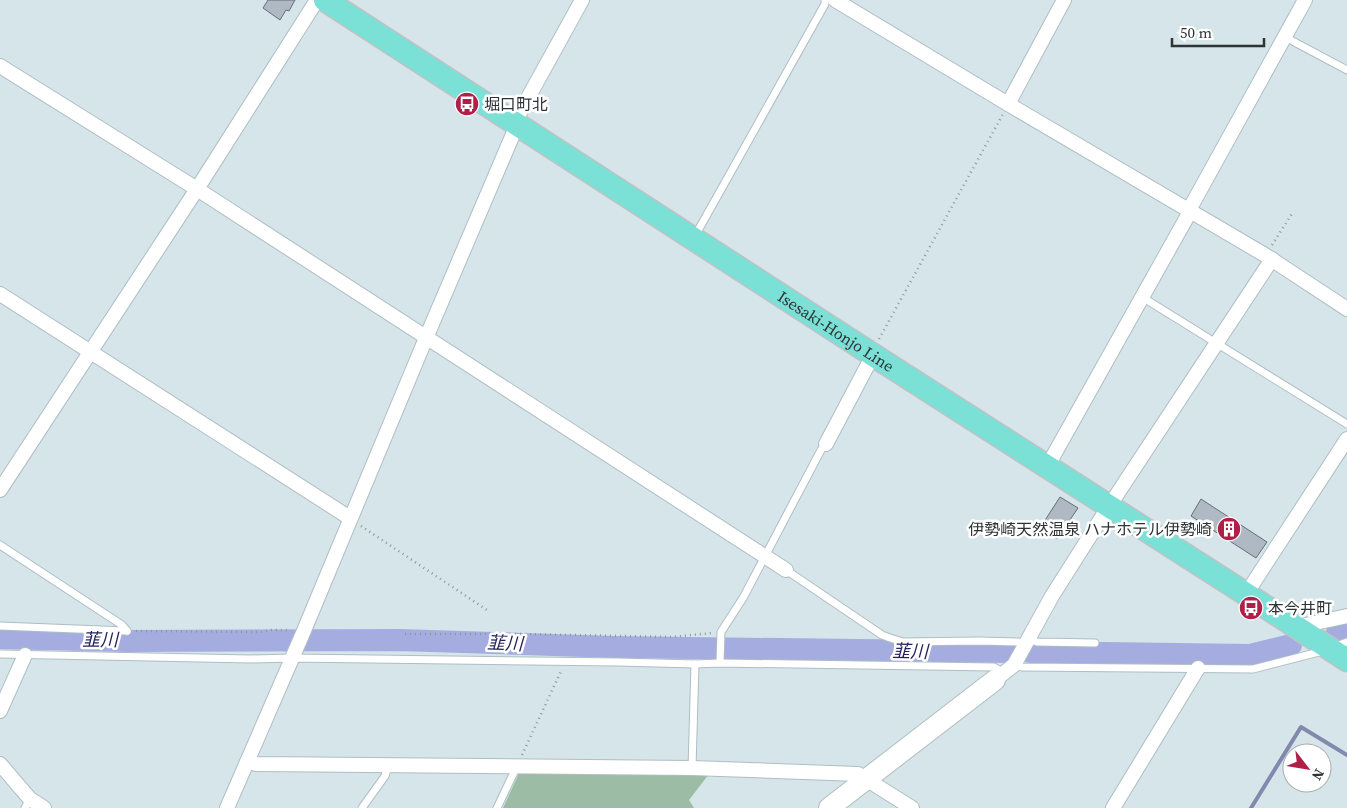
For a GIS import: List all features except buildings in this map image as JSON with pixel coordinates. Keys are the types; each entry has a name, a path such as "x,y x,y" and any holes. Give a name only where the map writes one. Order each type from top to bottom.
{"main road":[{"name":"Isesaki-Honjo Line","path":"330,2 517,125 1296,627 1341,650"}],"street":[{"path":"227,808 304,631 517,125 518,116 582,0"},
{"path":"835,0 1269,257 1346,307"},
{"path":"1008,104 1064,0"},
{"path":"1047,467 1187,217 1189,210 1304,0"},
{"path":"0,490 197,189 330,2"},
{"path":"0,66 197,189 786,570"},
{"path":"828,808 1004,673 1027,641 1052,596 1109,507 1217,344 1269,257"},
{"path":"0,294 350,518"},
{"path":"826,444 873,355"},
{"path":"1246,594 1345,446"},
{"path":"1296,627 1347,616"},
{"path":"0,711 25,655"},
{"path":"1113,808 1198,668"},
{"path":"247,762 256,764 388,766 692,768 858,774 912,808"},
{"path":"0,764 27,803 44,808"}],"lane":[{"path":"694,239 826,0"},
{"path":"1285,37 1347,70"},
{"path":"1142,297 1347,424"},
{"path":"720,661 721,634 743,598 821,450 826,444"},
{"path":"0,545 122,625 127,631"},
{"path":"786,570 792,576 882,635 904,642 1027,641 1095,643"},
{"path":"0,626 127,631"},
{"path":"0,654 250,659 292,656 695,664 720,661 994,667 1004,673 1022,667 1253,670 1314,654 1341,650"},
{"path":"692,768 695,664"},
{"path":"362,808 385,776 388,766"},
{"path":"497,808 517,766"}],"path":[{"path":"873,355 878,342 1008,104"},
{"path":"1269,257 1293,212"},
{"path":"350,518 490,612"},
{"path":"127,631 304,631"},
{"path":"405,634 672,637 721,634"},
{"path":"517,766 564,662"}],"green space":[{"path":"520,771 709,774 689,800 694,808 503,808"}],"waterway":[{"name":"韮川","path":"1337,632 1347,629"},
{"name":"韮川","path":"0,638 125,641 399,640 614,647 1011,652"},
{"name":"韮川","path":"1030,652 1250,655 1291,645"},
{"path":"1251,808 1301,727 1347,755"}],"place":[{"name":"堀口町北","path":"467,104"},
{"name":"伊勢崎天然温泉 ハナホテル伊勢崎","path":"1229,529"},
{"name":"本今井町","path":"1251,608"}]}
